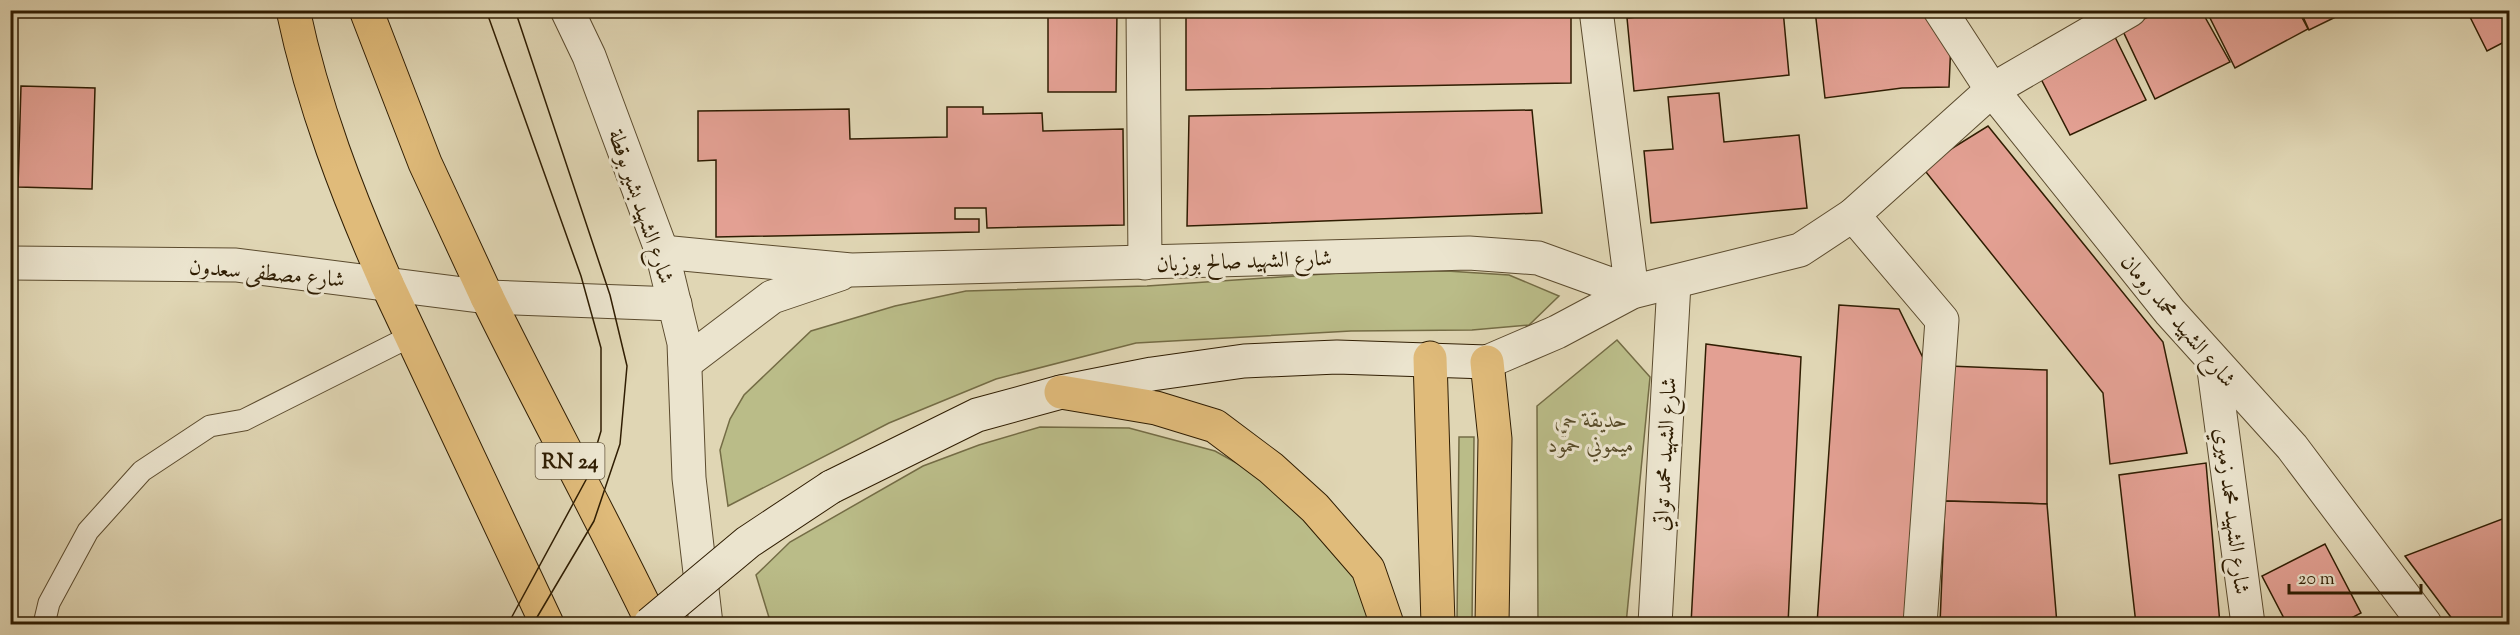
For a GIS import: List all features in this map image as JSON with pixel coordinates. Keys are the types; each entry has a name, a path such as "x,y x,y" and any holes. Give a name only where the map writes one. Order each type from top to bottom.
{"main road":[{"path":"293,10 304,62 360,222 411,336 547,624"},
{"name":"RN 24","path":"366,10 425,163 487,297 549,424 610,536 651,624"},
{"path":"1430,358 1438,624"},
{"path":"1487,362 1495,439 1492,624"},
{"path":"1061,392 1156,408 1215,426 1271,468 1315,508 1368,569 1387,624"}],"street":[{"name":"شارع الشهيد بشير بوقطة","path":"567,10 589,56 662,252 684,343 689,478 706,624"},
{"path":"1143,10 1145,263"},
{"path":"1596,10 1632,292"},
{"name":"شارع الشهيد محمد رومان","path":"1940,10 1992,90 2170,312 2292,447 2425,624"},
{"path":"651,624 748,542 831,487 977,415 1061,392 1152,374 1244,361 1337,357 1430,358 1487,362 1557,332 1632,292 1800,250 1853,215 1992,90 2130,10"},
{"path":"1853,215 1942,320 1920,624"},
{"name":"شارع الشهيد صالح بوزيان","path":"662,252 851,270 1469,253 1538,258 1632,292"},
{"name":"شارع مصطفى سعدون","path":"10,263 236,264 487,297 675,304"},
{"name":"شارع الشهيد صالح بوزيان","path":"685,363 772,297 851,270"},
{"name":"شارع الشهيد محمد تواتي","path":"1655,624 1674,283"},
{"name":"شارع الشهيد محمد زميري","path":"2213,362 2248,624"}],"lane":[{"path":"44,624 49,603 88,531 142,471 210,426 244,420 411,336"}],"green space":[{"path":"1447,271 1509,275 1559,296 1529,325 1472,330 1351,331 1136,343 996,379 889,423 728,506 720,450 730,419 744,395 811,331 895,306 966,291 1147,286 1339,273"},
{"name":"حديقة حي ميموني حمّود","path":"1617,340 1650,377 1626,624 1538,624 1537,406"},
{"path":"1040,427 1129,428 1215,451 1251,471 1345,554 1379,624 771,624 756,575 790,542 923,466 979,445"},
{"path":"1459,437 1474,437 1472,624 1457,624"}],"building":[{"path":"1048,10 1117,10 1116,92 1048,92"},
{"path":"1186,10 1571,10 1571,83 1186,90"},
{"path":"1706,10 1783,10 1789,75 1634,91 1627,18"},
{"path":"1815,10 1927,10 1951,41 1949,87 1902,88 1825,98"},
{"path":"2163,10 2201,10 2230,62 2155,99 2122,29"},
{"path":"2206,10 2298,10 2308,29 2235,68"},
{"path":"2300,10 2350,10 2309,30"},
{"path":"2502,10 2510,26 2510,39 2487,51 2467,11"},
{"path":"2114,35 2146,100 2070,135 2040,77"},
{"path":"21,86 95,88 92,189 18,187"},
{"path":"1719,93 1724,142 1799,135 1807,208 1651,223 1644,151 1673,149 1668,97"},
{"path":"947,107 983,107 983,114 1042,113 1043,131 1123,129 1124,225 987,228 986,208 955,208 955,219 979,219 979,232 716,237 716,160 698,161 698,111 849,109 850,139 947,137"},
{"path":"1532,110 1542,213 1187,226 1189,116"},
{"path":"1988,126 2163,342 2187,453 2110,464 2103,393 1922,167"},
{"path":"1839,305 1899,309 1926,364 1907,624 1817,624"},
{"path":"1706,344 1801,357 1788,624 1691,624"},
{"path":"1949,366 2047,370 2047,504 1945,501"},
{"path":"2206,463 2220,624 2136,624 2119,475"},
{"path":"1945,501 2047,504 2057,624 1940,624"},
{"path":"2510,516 2510,624 2456,624 2405,556"},
{"path":"2325,544 2361,613 2340,624 2287,624 2262,576"}],"tram line":[{"path":"486,10 581,276 601,348 601,431 587,478 508,624"},
{"path":"515,10 610,295 627,366 620,444 594,521 533,624"}]}
